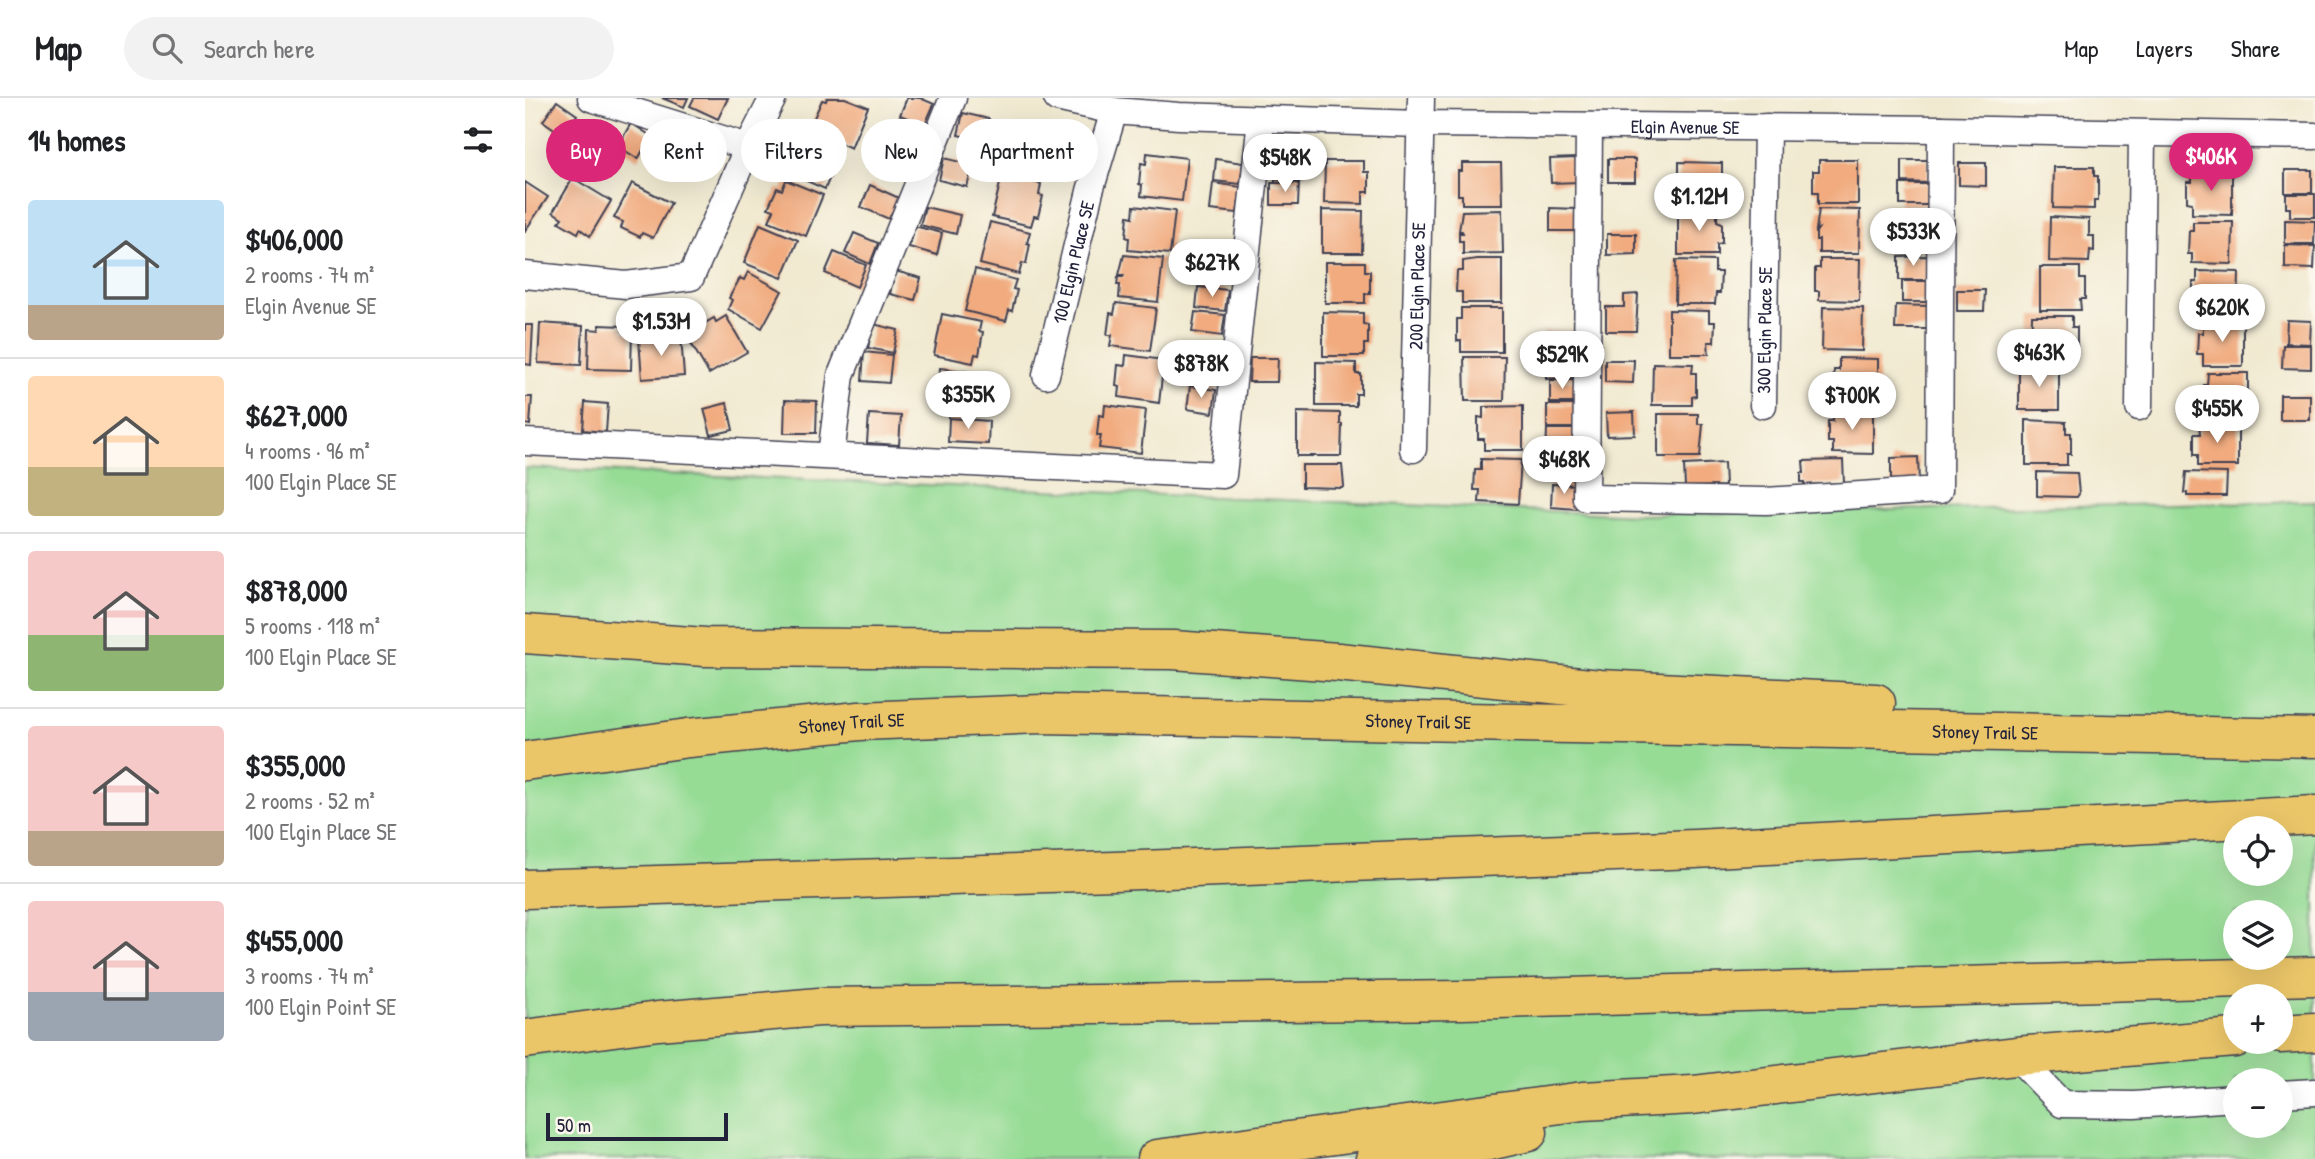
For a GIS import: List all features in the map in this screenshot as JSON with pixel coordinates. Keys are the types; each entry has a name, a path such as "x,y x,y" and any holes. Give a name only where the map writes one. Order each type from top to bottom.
{"highway":[{"path":"525,634 705,647 1173,650 1338,662 1600,689 1958,708 2114,733"},
{"name":"Stoney Trail SE","path":"525,761 688,738 859,721 1042,714 2315,738"},
{"path":"525,889 1114,872 1681,850 2315,815"},
{"path":"525,1039 658,1021 819,1007 1463,1000 2315,976"},
{"path":"2293,1033 2315,1031"},
{"path":"1157,1159 1583,1101 1693,1095 2016,1056 2223,1039"},
{"path":"1375,1159 1489,1141 1693,1095"}],"street":[{"path":"591,98 741,145"},
{"path":"762,119 773,98"},
{"path":"831,455 841,375 953,98"},
{"name":"Elgin Avenue SE","path":"1058,98 1114,111 1179,116 1419,124 2315,136"},
{"name":"200 Elgin Place SE","path":"1413,449 1421,98"},
{"name":"100 Elgin Place SE","path":"1046,375 1090,191 1114,111"},
{"path":"525,442 1223,475 1261,119"},
{"path":"1589,126 1586,498 1766,501 1939,490 1941,129"},
{"name":"300 Elgin Place SE","path":"1763,405 1767,127"},
{"path":"2139,407 2142,134"},
{"path":"525,275 626,285 691,277 741,163"},
{"path":"2016,1056 2062,1104 2134,1105 2223,1099"},
{"path":"2293,1093 2315,1091"}],"green space":[{"path":"525,468 1640,515 2315,501 2315,1159 525,1159"}],"building":[{"path":"662,98 688,98 684,107"},
{"path":"694,98 728,98 718,119 690,106"},
{"path":"827,98 845,98 868,107 851,148 847,146 847,119 813,119 822,100 826,101"},
{"path":"907,98 920,98 934,104 928,119 910,119 900,115"},
{"path":"557,101 577,115 574,119 546,119 546,123 543,121"},
{"path":"963,113 989,119 962,119"},
{"path":"631,123 640,129 638,159 626,151 626,132"},
{"path":"1147,153 1187,158 1182,201 1141,196 1141,163 1146,164"},
{"path":"1275,157 1301,158 1301,181 1275,180"},
{"path":"944,158 956,161 956,182 968,182 967,187 942,181"},
{"path":"1577,158 1578,182 1551,183 1550,159"},
{"path":"1216,159 1243,163 1240,184 1214,181"},
{"path":"1608,159 1635,159 1635,182 1608,182"},
{"path":"1819,160 1858,160 1858,204 1818,204 1818,192 1813,192 1813,171 1819,171"},
{"path":"1902,160 1928,160 1928,183 1902,182"},
{"path":"1325,161 1364,161 1364,172 1369,172 1369,192 1363,192 1363,204 1324,203"},
{"path":"1679,162 1722,163 1722,207 1679,207"},
{"path":"1462,163 1501,163 1502,204 1462,204 1462,195 1458,195 1458,171 1462,171"},
{"path":"1959,163 1986,163 1986,186 1959,185"},
{"path":"2054,167 2094,167 2094,176 2098,176 2098,200 2094,200 2094,209 2053,208"},
{"path":"2285,170 2312,170 2312,193 2285,193"},
{"path":"2192,171 2232,171 2232,215 2192,214 2192,203 2187,202 2187,182 2192,182"},
{"path":"525,182 548,197 525,231"},
{"path":"571,182 580,182 611,201 590,236 580,229 578,233 559,222 562,218 553,212"},
{"path":"785,182 791,182 823,195 806,236 769,221 774,210 768,208 777,188 782,190"},
{"path":"809,182 828,182 825,189"},
{"path":"1000,182 1041,184 1039,195 1043,196 1038,217 1034,216 1031,226 992,217"},
{"path":"632,183 671,203 653,238 642,233 640,237 621,228 623,222 614,218"},
{"path":"1213,183 1241,187 1237,213 1210,210"},
{"path":"1271,183 1299,183 1298,205 1271,205"},
{"path":"1900,184 1929,184 1929,205 1900,205"},
{"path":"870,185 899,198 889,219 861,207"},
{"path":"2286,194 2315,194 2315,217 2290,217 2290,208 2286,208"},
{"path":"1134,206 1175,211 1170,254 1128,250 1128,216 1133,217"},
{"path":"925,207 960,215 956,234 920,225"},
{"path":"1550,208 1577,209 1577,231 1550,231"},
{"path":"1819,209 1860,210 1859,253 1819,253 1819,240 1816,240 1818,229 1816,230"},
{"path":"1322,210 1363,211 1362,253 1322,253"},
{"path":"1502,210 1503,253 1463,254 1463,241 1459,241 1459,233 1463,233 1459,231 1462,211"},
{"path":"1678,211 1717,212 1717,221 1722,223 1722,243 1717,244 1717,255 1678,255"},
{"path":"2050,217 2089,219 2089,236 2094,236 2094,251 2090,250 2089,262 2049,261"},
{"path":"2285,220 2315,221 2314,244 2285,244"},
{"path":"990,222 1030,232 1026,264 1022,263 1019,274 980,264"},
{"path":"2193,222 2233,222 2232,264 2192,263 2192,254 2188,254 2189,231 2193,231"},
{"path":"760,224 798,240 782,278 744,263"},
{"path":"914,226 942,233 937,255 909,247"},
{"path":"854,233 878,243 870,264 845,253"},
{"path":"1607,234 1636,234 1636,254 1607,255"},
{"path":"2285,245 2315,246 2314,269 2285,268"},
{"path":"834,252 866,265 857,287 825,273"},
{"path":"1124,255 1163,259 1158,302 1119,298 1120,285 1117,285 1118,277 1124,275 1119,275"},
{"path":"1927,256 1927,280 1899,280 1899,257"},
{"path":"1502,259 1502,303 1462,303 1462,292 1456,292 1457,271 1463,271 1463,261"},
{"path":"1820,259 1860,259 1859,301 1819,300 1819,291 1815,291 1815,268 1820,268"},
{"path":"1676,260 1715,261 1715,272 1721,272 1720,293 1716,293 1715,304 1675,304"},
{"path":"1325,262 1365,262 1365,271 1370,271 1370,294 1365,294 1365,303 1325,303"},
{"path":"2040,267 2080,267 2080,279 2085,279 2085,299 2080,299 2081,310 2040,310"},
{"path":"975,269 1016,280 1013,289 1017,290 1012,311 1009,310 1006,321 965,311"},
{"path":"895,271 921,278 915,300 890,294"},
{"path":"2197,271 2239,272 2238,316 2197,315 2197,304 2193,304 2193,282 2197,282"},
{"path":"748,272 782,291 762,328 728,309 732,300 729,298 740,278 744,280"},
{"path":"1902,281 1928,281 1927,302 1902,302"},
{"path":"1198,287 1228,290 1225,311 1196,308"},
{"path":"1957,290 1985,290 1984,311 1957,311"},
{"path":"1638,294 1636,331 1606,331 1606,307 1624,307 1624,295"},
{"path":"1116,303 1156,308 1150,351 1110,346 1112,335 1107,335 1110,313 1114,314"},
{"path":"1896,305 1929,306 1929,329 1895,329"},
{"path":"1823,307 1863,308 1862,351 1822,350"},
{"path":"1461,308 1502,308 1502,352 1461,352 1461,341 1457,341 1457,319 1461,319"},
{"path":"1669,310 1709,311 1709,322 1715,322 1714,342 1708,342 1709,354 1669,354"},
{"path":"1195,312 1225,315 1222,336 1192,332"},
{"path":"1323,312 1363,313 1363,324 1368,325 1368,344 1364,344 1364,356 1323,356"},
{"path":"942,314 981,322 979,331 983,332 979,355 975,354 973,363 934,355"},
{"path":"726,316 747,352 709,374 688,338 698,332 695,329 714,318 716,322"},
{"path":"2032,316 2072,316 2072,327 2077,327 2077,349 2071,349 2071,359 2031,359"},
{"path":"2287,320 2311,321 2310,344 2286,343"},
{"path":"2203,322 2243,322 2243,366 2203,366 2203,354 2197,354 2198,333 2203,333"},
{"path":"540,323 583,326 581,365 538,363"},
{"path":"873,324 898,330 893,353 868,348"},
{"path":"525,325 533,325 531,365 525,364"},
{"path":"599,325 623,326 623,331 632,331 631,370 588,369 589,329 599,330"},
{"path":"1544,331 1576,331 1576,354 1544,353"},
{"path":"681,336 684,376 642,379 639,339"},
{"path":"2283,345 2311,345 2311,369 2282,368"},
{"path":"864,352 892,355 889,383 862,381"},
{"path":"1126,355 1164,360 1159,403 1119,397 1120,387 1116,386 1118,365 1125,366"},
{"path":"1546,356 1575,356 1575,378 1546,379"},
{"path":"1464,357 1505,357 1504,401 1465,401"},
{"path":"1250,358 1278,358 1277,382 1249,382"},
{"path":"1839,358 1878,359 1878,402 1837,402 1838,390 1833,390 1834,370 1839,370"},
{"path":"1605,360 1634,360 1633,383 1605,382"},
{"path":"1316,362 1356,363 1356,374 1361,374 1361,394 1356,394 1356,406 1316,406"},
{"path":"1653,363 1693,364 1692,373 1696,373 1696,396 1692,397 1692,405 1652,405"},
{"path":"940,368 980,373 975,414 936,410"},
{"path":"2019,368 2059,368 2059,410 2019,410"},
{"path":"2208,373 2248,373 2248,416 2207,416 2208,403 2204,403 2204,395 2207,395 2204,393 2204,385 2207,385"},
{"path":"1550,380 1575,380 1575,403 1550,403"},
{"path":"1190,386 1216,390 1213,413 1187,409"},
{"path":"2280,395 2310,395 2310,420 2280,420"},
{"path":"525,397 532,397 530,425 525,424"},
{"path":"785,400 817,401 816,433 784,433"},
{"path":"585,402 608,404 606,432 583,430"},
{"path":"727,403 733,430 711,435 704,409"},
{"path":"1105,405 1146,410 1141,453 1099,448 1099,415 1104,416"},
{"path":"1547,405 1575,405 1575,428 1547,428"},
{"path":"1523,406 1523,450 1484,450 1484,439 1478,439 1478,417 1483,418 1483,407"},
{"path":"1833,410 1873,410 1873,454 1833,453 1833,442 1828,442 1828,421 1833,421"},
{"path":"1297,412 1340,413 1341,456 1297,456"},
{"path":"1634,412 1635,435 1607,436 1606,413"},
{"path":"869,414 901,416 899,445 867,443"},
{"path":"1658,414 1698,414 1698,424 1703,424 1700,457 1658,457"},
{"path":"949,418 989,421 988,444 948,442"},
{"path":"2026,420 2066,422 2066,433 2071,433 2071,454 2067,454 2067,465 2026,465"},
{"path":"2199,423 2238,423 2238,466 2198,466 2198,455 2194,455 2194,434 2200,434"},
{"path":"1547,429 1575,429 1574,455 1546,455"},
{"path":"1918,457 1919,483 1891,484 1891,458"},
{"path":"1481,459 1521,460 1518,504 1479,502 1480,490 1474,490 1475,470 1481,470"},
{"path":"1843,460 1844,483 1804,485 1804,482 1801,482 1801,473 1804,473 1803,461"},
{"path":"1724,463 1725,486 1685,487 1684,465"},
{"path":"1302,465 1342,465 1344,486 1302,487"},
{"path":"2037,472 2077,473 2079,494 2077,497 2037,496"},
{"path":"2186,472 2227,473 2226,496 2187,496 2187,493 2184,493"},
{"path":"1552,484 1578,485 1576,509 1551,507"}]}
